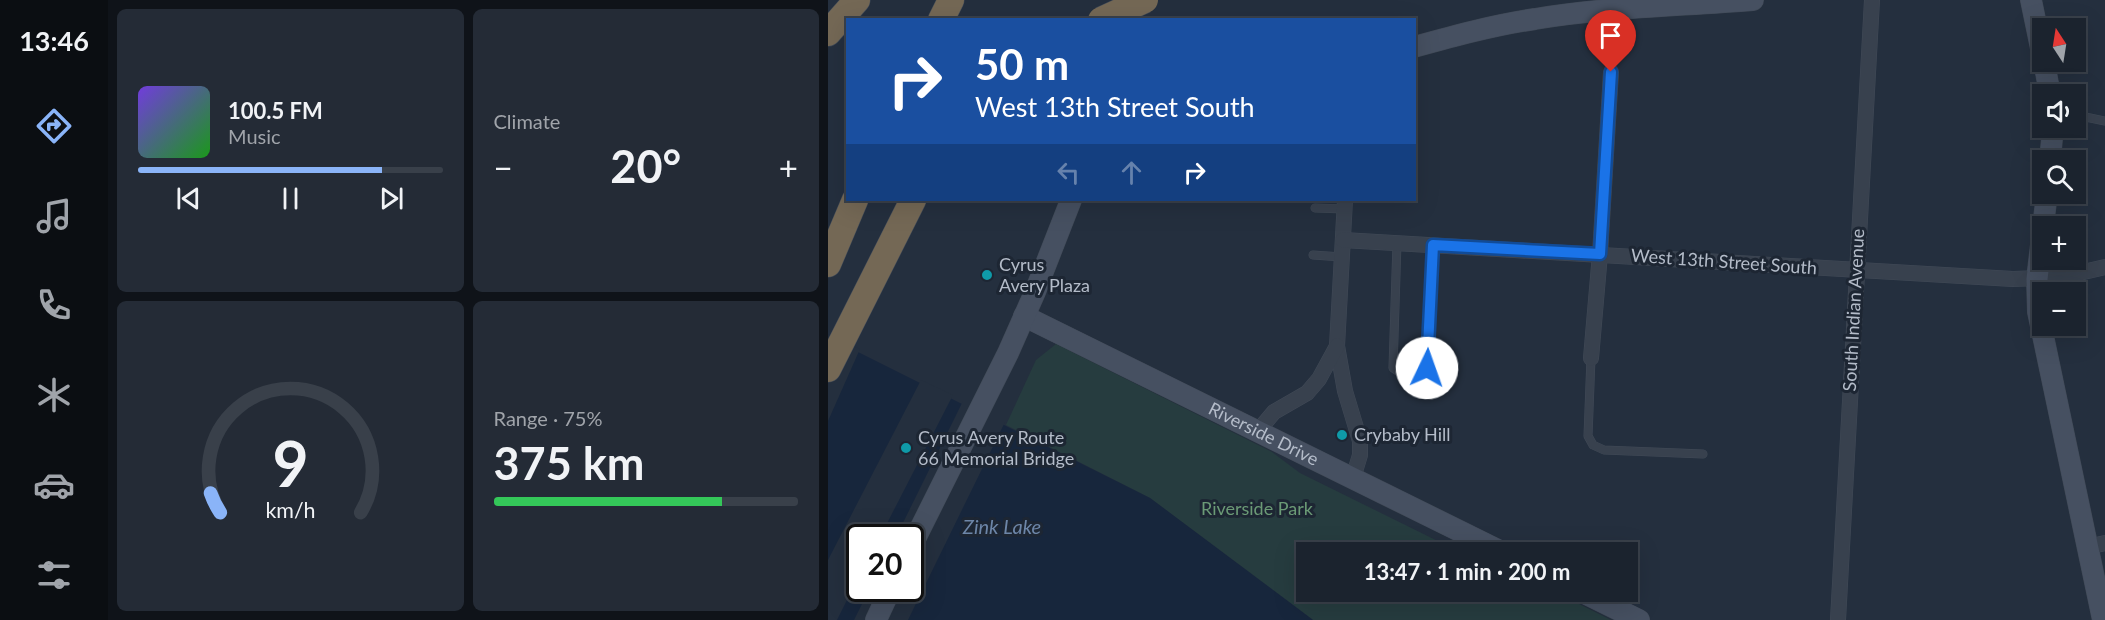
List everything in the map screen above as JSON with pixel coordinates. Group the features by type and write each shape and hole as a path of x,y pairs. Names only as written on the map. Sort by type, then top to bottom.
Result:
{"highway":[{"path":"832,29 857,0"},
{"path":"932,18 940,0"},
{"path":"942,18 951,0"},
{"path":"1105,18 1145,0"},
{"path":"828,264 855,201"},
{"path":"828,369 908,210"}],"street":[{"path":"1139,18 1145,0"},
{"path":"1416,46 1535,18 1753,0"},
{"name":"South Indian Avenue","path":"1838,620 1872,0"},
{"path":"2031,0 2035,18"},
{"path":"1591,358 1611,72"},
{"path":"922,524 1008,353 1071,201"},
{"path":"1345,204 1337,346 1345,391 1360,441 1360,455 1353,478"},
{"name":"West 13th Street South","path":"1343,240 2037,279 2061,277 2105,267"},
{"path":"2038,270 2038,312 2096,545 2103,620"},
{"name":"Riverside Drive","path":"1024,316 1482,542"},
{"path":"1258,431 1274,412 1307,393 1319,379 1337,346"},
{"path":"876,620 884,602"},
{"path":"1602,602 1639,620"}],"lane":[{"path":"2086,118 2105,121"},
{"path":"1315,208 1345,204"},
{"path":"1397,243 1393,369 1408,378 1427,368 1433,245"},
{"path":"1313,255 1342,257"},
{"path":"1591,358 1588,436 1593,445 1604,450 1703,454"}],"green space":[{"name":"Riverside Park","path":"1056,344 1272,452 1300,473 1440,542 1296,542 1296,602 1575,602 1611,620 1313,620 1150,498 1006,425 1036,360"}],"water":[{"name":"Zink Lake","path":"828,337 1150,498 1313,620 828,620"}],"pier":[{"path":"828,334 860,349 828,421"},
{"name":"Cyrus Avery Route 66 Memorial Bridge","path":"921,380 953,395 887,524 847,524"},
{"path":"963,401 1005,422 924,587 924,524 902,524"},
{"name":"Cyrus Avery Route 66 Memorial Bridge","path":"846,525 846,602 837,620 828,620 828,560"},
{"path":"863,602 917,602 908,620 854,620"}],"place":[{"name":"Cyrus Avery Plaza","path":"987,275"},
{"name":"Crybaby Hill","path":"1342,435"},
{"name":"Cyrus Avery Route 66 Memorial Bridge","path":"906,448"}],"route":[{"path":"1427,368 1433,245 1600,254 1611,72"}]}
